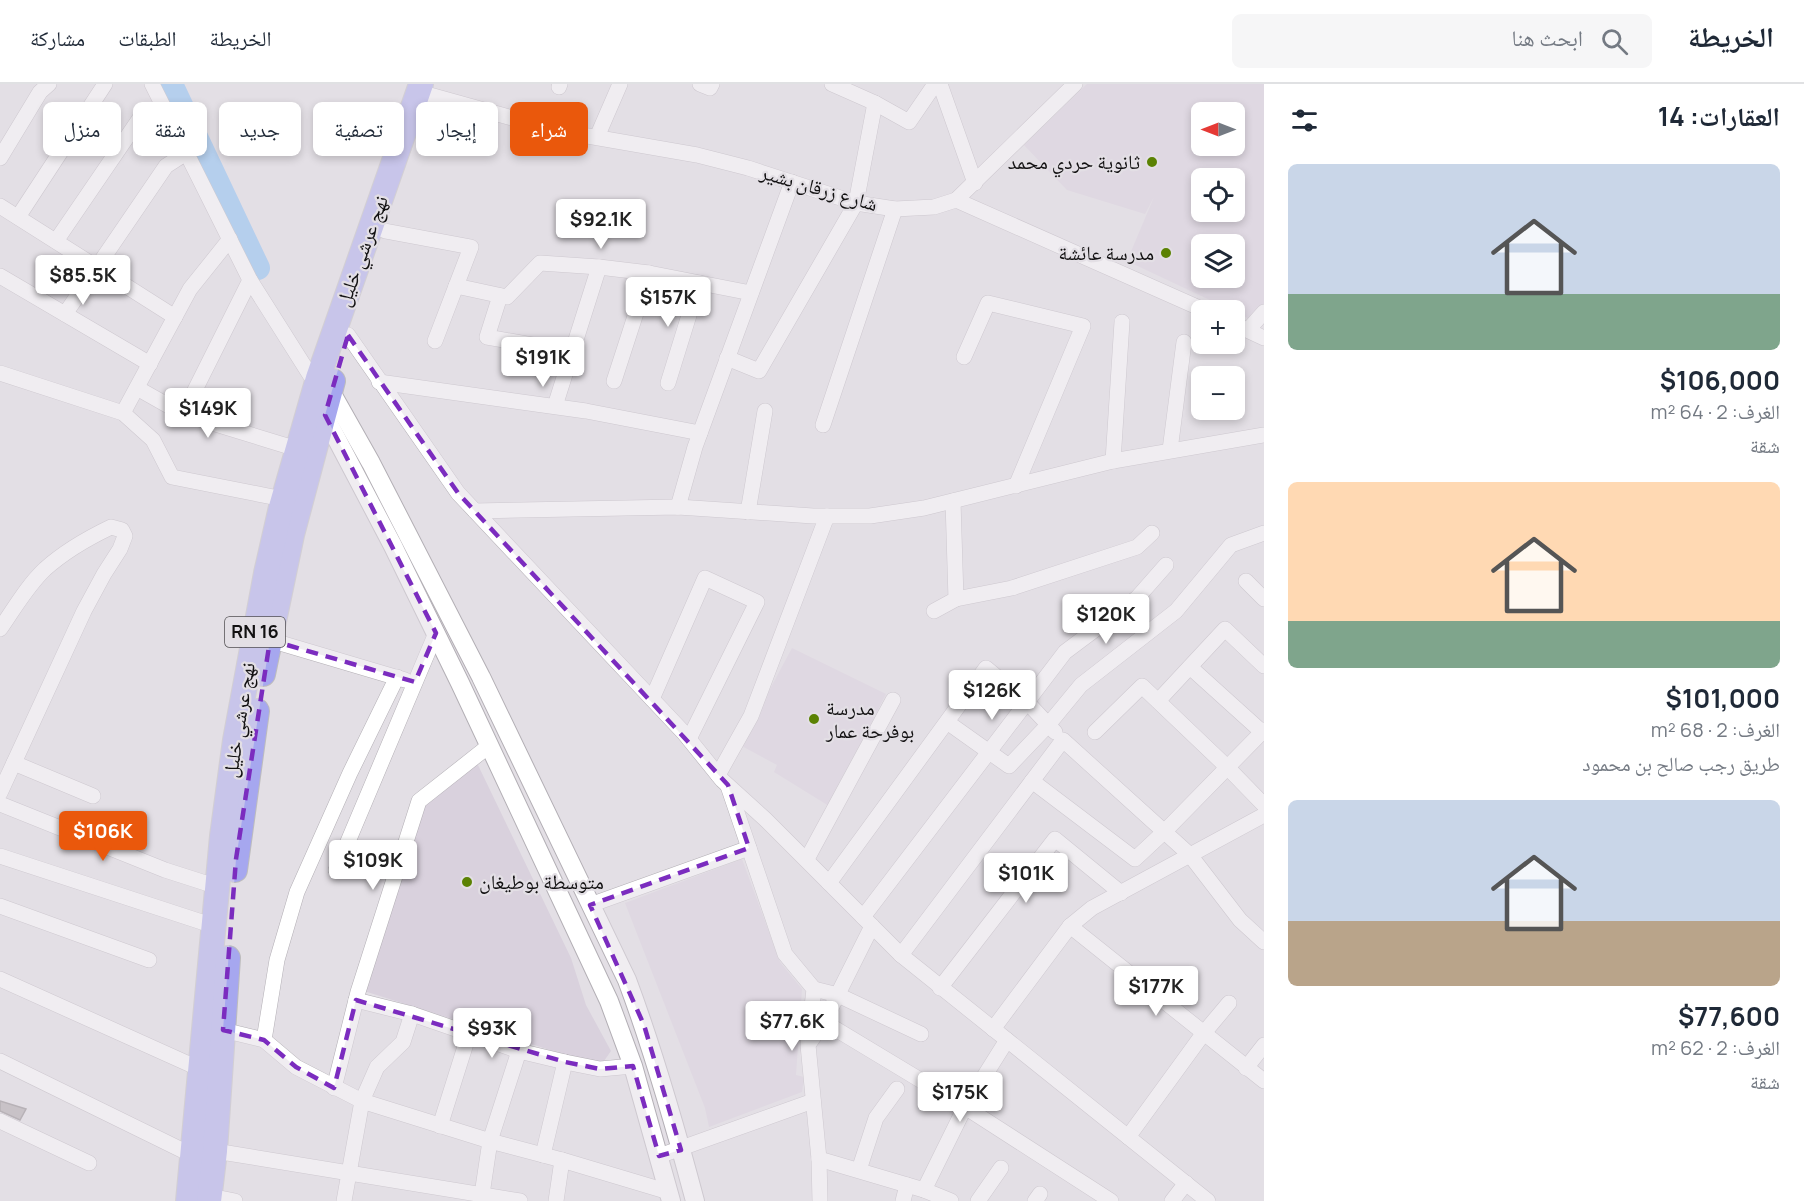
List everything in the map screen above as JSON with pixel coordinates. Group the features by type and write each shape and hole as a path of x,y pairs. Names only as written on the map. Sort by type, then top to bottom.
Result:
{"highway":[{"name":"نهج عرشي خليل","path":"203,1200 215,1151 236,859 252,737 292,535 325,415 318,383 348,335 385,231 428,89"},
{"name":"نهج عرشي خليل","path":"203,1200 192,1155 222,836 235,740 253,640 283,500 297,448 318,383 428,89"}],"street":[{"path":"0,158 40,92 49,84"},
{"path":"18,217 105,84"},
{"path":"152,84 160,102"},
{"path":"597,137 620,84"},
{"path":"700,84 710,88 712,84"},
{"path":"832,84 909,122 938,84"},
{"path":"938,84 975,183"},
{"path":"1075,84 957,200 1191,304"},
{"name":"شارع زرقان بشير","path":"428,89 559,131 697,155 748,168 856,203 895,209 934,207 957,200"},
{"path":"727,358 759,371 856,203 874,103"},
{"path":"56,242 133,128"},
{"path":"65,314 166,166 181,156"},
{"path":"188,156 250,280 371,463 481,677 627,980 644,1025 695,1201"},
{"path":"678,507 700,433 792,182"},
{"path":"0,206 175,317"},
{"path":"823,425 895,209"},
{"path":"385,231 471,247 435,341"},
{"path":"123,413 190,289 230,239"},
{"path":"456,286 507,297 540,263 649,273 751,292"},
{"path":"555,406 599,267"},
{"path":"614,381 649,273"},
{"path":"0,276 150,364"},
{"path":"183,414 250,280"},
{"path":"669,383 699,283"},
{"path":"500,296 486,337 572,352"},
{"path":"964,357 988,303 1083,326 1016,486"},
{"path":"1245,324 1264,312"},
{"path":"1113,461 1122,322"},
{"path":"1245,329 1264,338"},
{"path":"348,335 458,493 689,739 723,780 807,859 901,956 1208,1201"},
{"path":"1170,450 1184,342"},
{"path":"0,373 123,413 153,440 172,477 283,500"},
{"path":"379,382 555,406 700,433"},
{"path":"137,388 183,414 297,448"},
{"path":"748,512 765,411"},
{"path":"325,415 436,633 594,969 622,1033 670,1196"},
{"path":"475,511 678,507 827,516 870,516 924,508 1113,461 1264,435"},
{"path":"953,501 957,599"},
{"path":"827,516 751,716 723,780 785,954 814,989 838,995 921,1034"},
{"path":"0,628 44,569 73,548 111,527 122,530 124,536 120,549 93,594 0,793"},
{"path":"934,611 957,599 1012,588 1137,547 1152,533"},
{"path":"947,722 1009,766 1048,725 1082,684 1176,611 1231,545 1264,533"},
{"path":"808,1045 824,1022 838,995 868,922 989,751 1065,652 1137,598 1166,565"},
{"path":"652,699 705,578 757,602 689,739"},
{"path":"1246,581 1264,599"},
{"path":"1158,701 1225,629 1264,666"},
{"path":"336,870 436,633"},
{"path":"270,640 415,682"},
{"path":"1032,781 1135,859 1263,731 1190,667"},
{"path":"829,883 986,669 1027,702 1063,740 1190,855 1240,920 1264,942"},
{"path":"264,1040 278,960 297,892 350,772 397,677"},
{"path":"1095,732 1142,686 1264,805"},
{"path":"807,859 893,700"},
{"path":"901,956 1063,740"},
{"path":"334,1088 356,1000 418,801 489,745"},
{"path":"14,763 93,796"},
{"path":"0,804 165,870 218,887"},
{"path":"993,1029 1070,926 1092,908 1264,815"},
{"path":"940,988 1055,839 1121,893"},
{"path":"590,905 749,848"},
{"path":"0,856 214,926"},
{"path":"0,906 149,960"},
{"path":"1070,926 1264,1081"},
{"path":"0,979 200,1069"},
{"path":"814,989 808,1045 819,1159 820,1201"},
{"path":"356,1000 412,1014 519,1051 565,1062 600,1069 633,1066"},
{"path":"1128,1137 1229,1002"},
{"path":"344,1201 362,1101 377,1067 403,1042 412,1014"},
{"path":"824,1022 965,1107 1111,1201"},
{"path":"223,1030 264,1040 296,1067 362,1101 490,1141 562,1160 670,1196"},
{"path":"440,1126 469,1034"},
{"path":"924,1190 965,1107 1007,1040"},
{"path":"1246,1068 1264,1045"},
{"path":"481,1198 490,1141 519,1051"},
{"path":"0,1061 192,1155"},
{"path":"543,1155 565,1062"},
{"path":"859,1170 876,1118 897,1089"},
{"path":"659,1156 813,1101"},
{"path":"0,1121 89,1163"},
{"path":"215,1151 481,1198 520,1201"},
{"path":"819,1159 924,1190 951,1201"},
{"path":"556,1201 562,1160"},
{"path":"978,1201 1001,1168"},
{"path":"1172,1201 1186,1183"},
{"path":"903,1201 907,1185"},
{"path":"203,1200 235,1201"}],"highlighted area":[{"path":"348,335 458,493 728,785 749,848 590,905 644,1025 681,1150 659,1156 633,1066 600,1069 565,1062 356,1000 334,1088 296,1067 264,1040 223,1030 236,859 270,640 415,682 436,633 325,415"}],"shaded area":[{"name":"ثانوية حردي محمد","path":"1087,84 1264,84 1264,305 1249,319 1245,317 1245,300 1210,300 1127,261 1154,197 1145,214 1067,190 1024,145"},
{"name":"مدرسة بوفرحة عمار","path":"792,648 886,694 829,806 774,772 777,765 740,745"},
{"name":"متوسطة بوطيغان","path":"477,763 571,958 586,1005 611,1051 604,1061 594,1064 364,991 425,805"},
{"path":"742,859 780,962 802,989 796,1075 804,1077 802,1092 709,1127 705,1108 625,903"}],"building":[{"path":"0,1101 26,1109 20,1120 0,1111"}],"waterway":[{"path":"171,84 258,268"}],"place":[{"name":"ثانوية حردي محمد","path":"1152,162"},
{"name":"مدرسة عائشة","path":"1166,253"},
{"name":"مدرسة بوفرحة عمار","path":"814,719"},
{"name":"متوسطة بوطيغان","path":"467,882"}]}
